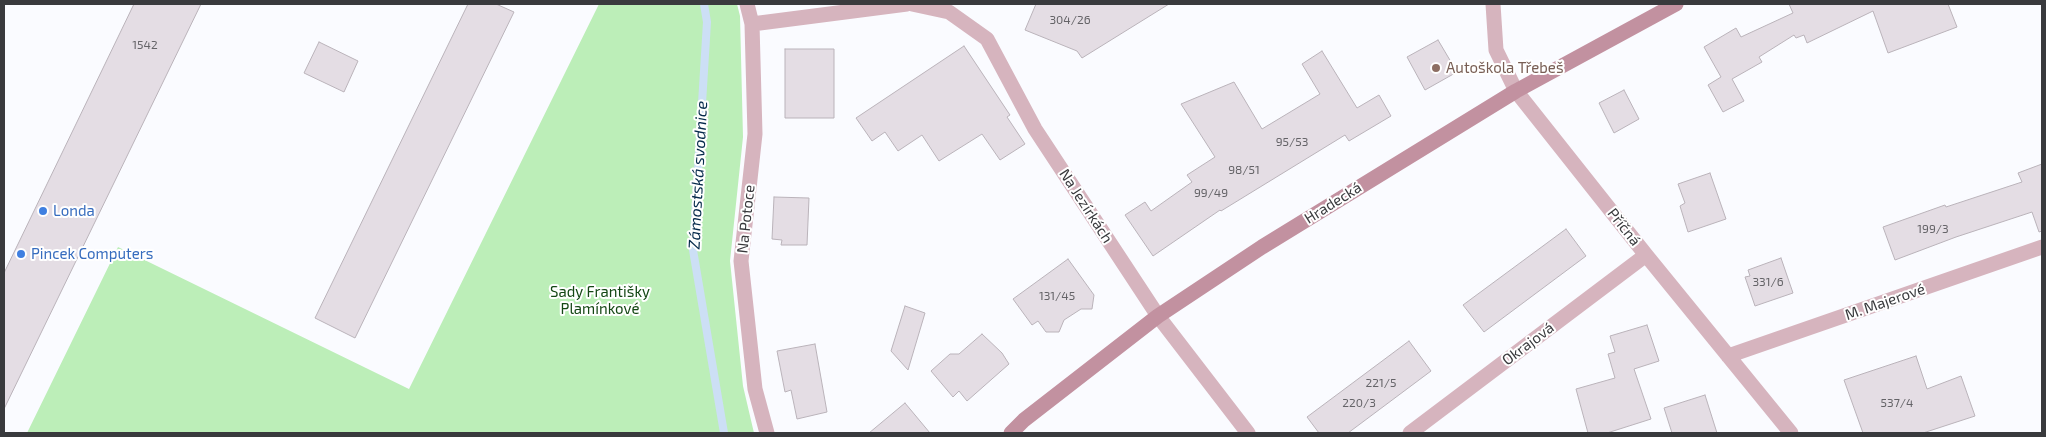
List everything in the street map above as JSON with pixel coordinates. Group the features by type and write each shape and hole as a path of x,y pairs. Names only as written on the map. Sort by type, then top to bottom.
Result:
{"street":[{"name":"Na Potoce","path":"748,4 752,24 755,134 741,261 755,389 767,433"},
{"path":"752,24 907,4"},
{"name":"Na Jezírkách","path":"912,4 949,12 987,39 1035,129 1158,316 1248,433"},
{"name":"Příčná","path":"1493,4 1496,50 1516,91 1646,255 1792,433"},
{"name":"Hradecká","path":"1011,433 1024,420 1158,316 1262,247 1516,91 1676,4"},
{"name":"M. Majerové","path":"1728,356 2042,247"},
{"name":"Okrajová","path":"1410,433 1646,255"}],"green space":[{"name":"Sady Františky Plamínkové","path":"599,4 737,4 740,16 743,137 730,261 743,386 754,433 27,433 118,247 409,389"}],"building":[{"path":"134,4 201,4 4,409 4,273"},
{"path":"468,4 496,4 514,12 355,338 315,318"},
{"path":"1036,4 1169,4 1082,58 1077,51 1025,30"},
{"path":"1789,4 1948,4 1957,27 1888,53 1873,11 1807,43 1804,35 1796,38 1794,35 1759,57 1762,62 1732,79 1744,101 1723,112 1708,85 1721,77 1704,47 1736,28 1741,37 1793,13"},
{"path":"1438,40 1457,72 1425,90 1407,57"},
{"path":"319,42 358,61 344,92 304,73"},
{"path":"964,46 1010,115 1007,117 1025,144 1000,160 982,134 939,161 922,135 898,151 885,132 872,141 856,118"},
{"path":"785,49 834,49 834,118 785,118"},
{"path":"1322,51 1357,108 1379,95 1391,116 1349,141 1345,135 1220,210 1153,256 1125,215 1145,202 1151,211 1192,182 1187,175 1215,157 1181,104 1234,82 1262,129 1320,94 1302,64"},
{"path":"1624,90 1639,119 1614,133 1599,103"},
{"path":"2042,164 2042,231 2039,232 2032,212 1956,237 1895,260 1883,227 1945,205 1946,207 2022,182 2018,173"},
{"path":"1710,173 1726,219 1688,232 1680,206 1685,203 1678,184"},
{"path":"774,197 809,198 807,245 781,245 782,240 772,239"},
{"path":"1566,229 1586,256 1484,332 1463,305"},
{"path":"1781,258 1793,293 1755,306 1745,277 1750,276 1748,270"},
{"path":"1068,259 1094,295 1092,309 1081,309 1064,320 1059,332 1046,332 1038,321 1032,325 1013,299"},
{"path":"905,306 925,313 908,370 891,351"},
{"path":"1647,325 1659,361 1634,369 1651,419 1607,433 1588,433 1576,389 1615,378 1608,354 1615,352 1610,336"},
{"path":"982,334 1002,353 1009,364 967,401 959,391 953,397 931,371 950,354 959,354"},
{"path":"1409,341 1431,371 1348,433 1319,433 1307,417"},
{"path":"815,344 827,412 797,419 791,390 785,392 777,351"},
{"path":"1916,356 1927,389 1961,376 1975,416 1923,433 1863,433 1844,380"},
{"path":"1705,395 1717,433 1672,433 1664,408"},
{"path":"905,403 930,433 869,433"}],"waterway":[{"name":"Zámostská svodnice","path":"704,4 707,22 693,250 724,433"}],"place":[{"name":"Autoškola Třebeš","path":"1436,68"},
{"name":"Londa","path":"43,211"},
{"name":"Pincek Computers","path":"21,254"}]}
